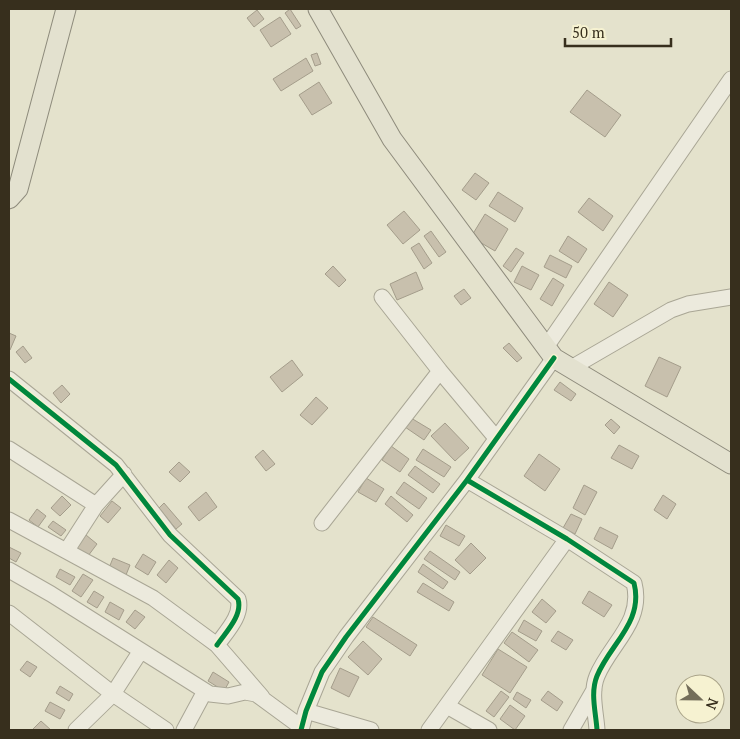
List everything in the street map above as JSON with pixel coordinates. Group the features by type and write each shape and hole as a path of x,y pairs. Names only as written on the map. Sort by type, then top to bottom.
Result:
{"main road":[{"path":"9,199 18,189 66,9"},
{"path":"318,9 392,139 550,352 571,368 731,464"}],"street":[{"path":"9,520 153,598 217,645 262,697 301,729 306,711 322,672 346,636 467,480 496,438 550,352 731,79"},
{"path":"382,297 496,438"},
{"path":"571,368 671,310 688,304 731,297"},
{"path":"322,523 440,371"},
{"path":"9,379 101,450 124,474 170,535 238,599 240,609 237,616 217,645"},
{"path":"9,449 96,505"},
{"path":"67,550 96,505 124,474"},
{"path":"467,480 567,538 634,583 637,594 631,622 596,677 594,690 597,730"},
{"path":"429,730 567,538"},
{"path":"9,570 51,594 140,652 210,694 228,696 245,692 262,697"},
{"path":"9,613 113,694 166,730"},
{"path":"84,728 113,694 140,652"},
{"path":"571,730 594,690"},
{"path":"184,730 205,691"},
{"path":"447,706 489,730"},
{"path":"306,711 370,730"}],"building":[{"path":"290,9 301,26 296,29 285,13"},
{"path":"257,10 264,19 254,27 247,18"},
{"path":"280,17 291,34 271,47 260,30"},
{"path":"317,53 321,64 315,66 311,55"},
{"path":"306,58 313,71 281,91 273,79"},
{"path":"319,82 332,103 312,115 299,95"},
{"path":"587,90 621,115 605,137 570,112"},
{"path":"475,173 489,183 476,200 462,190"},
{"path":"498,192 523,208 515,222 489,206"},
{"path":"589,198 613,216 603,231 578,212"},
{"path":"404,211 420,230 403,244 387,225"},
{"path":"485,214 508,229 495,251 471,237"},
{"path":"431,231 446,252 439,257 424,236"},
{"path":"568,236 587,249 578,263 559,251"},
{"path":"419,243 432,263 424,269 411,248"},
{"path":"516,248 524,253 511,272 503,266"},
{"path":"550,255 572,266 566,278 544,267"},
{"path":"333,266 346,280 339,287 325,274"},
{"path":"522,266 539,275 531,290 514,282"},
{"path":"416,272 423,289 397,300 390,284"},
{"path":"553,278 564,285 552,306 540,299"},
{"path":"609,282 628,295 613,317 594,304"},
{"path":"464,289 471,298 461,305 454,296"},
{"path":"9,333 16,336 10,350 9,349"},
{"path":"509,343 522,358 517,362 503,348"},
{"path":"23,346 32,358 25,363 16,352"},
{"path":"659,357 681,367 667,397 645,386"},
{"path":"292,360 303,375 282,392 270,377"},
{"path":"560,382 576,394 571,401 554,390"},
{"path":"62,385 70,394 61,403 53,393"},
{"path":"316,397 328,408 312,425 300,415"},
{"path":"411,418 431,430 424,440 405,427"},
{"path":"611,419 620,427 614,434 605,425"},
{"path":"445,423 469,448 455,461 431,436"},
{"path":"619,445 639,456 632,469 611,458"},
{"path":"391,446 409,459 400,472 382,460"},
{"path":"423,449 451,467 444,477 416,460"},
{"path":"263,450 275,464 266,471 255,457"},
{"path":"539,454 560,469 545,491 524,476"},
{"path":"179,462 190,472 180,482 169,472"},
{"path":"415,466 440,484 433,493 408,475"},
{"path":"366,478 384,489 376,502 358,492"},
{"path":"404,482 427,498 419,509 396,493"},
{"path":"584,485 597,492 585,515 573,508"},
{"path":"206,492 217,507 199,521 188,507"},
{"path":"663,495 676,504 667,519 654,510"},
{"path":"62,496 71,505 60,516 51,508"},
{"path":"391,496 413,515 407,522 385,504"},
{"path":"112,501 121,508 108,523 100,516"},
{"path":"164,503 182,524 176,529 159,508"},
{"path":"37,509 46,516 38,527 29,520"},
{"path":"571,514 582,519 575,534 563,528"},
{"path":"53,521 66,530 61,536 48,527"},
{"path":"446,525 465,536 459,546 440,536"},
{"path":"600,527 618,536 612,549 594,539"},
{"path":"86,535 97,544 88,556 76,547"},
{"path":"471,543 486,558 470,574 455,560"},
{"path":"9,547 21,553 16,562 9,558"},
{"path":"430,551 460,572 455,580 424,559"},
{"path":"143,554 156,562 148,575 135,567"},
{"path":"113,558 130,565 126,575 109,568"},
{"path":"169,560 178,568 166,583 157,575"},
{"path":"423,564 448,582 443,589 418,572"},
{"path":"60,569 75,577 70,585 56,577"},
{"path":"83,574 93,580 81,597 72,591"},
{"path":"423,583 454,602 449,611 417,592"},
{"path":"94,591 104,597 97,608 87,602"},
{"path":"589,591 612,605 604,617 582,603"},
{"path":"542,599 556,611 546,623 532,612"},
{"path":"110,602 124,610 119,620 105,612"},
{"path":"135,610 145,617 135,629 126,622"},
{"path":"373,617 417,645 410,656 366,627"},
{"path":"524,620 542,631 536,641 518,631"},
{"path":"558,631 573,640 566,650 551,641"},
{"path":"512,632 538,650 529,662 504,643"},
{"path":"363,641 382,659 368,675 348,657"},
{"path":"498,649 527,667 510,693 482,675"},
{"path":"27,661 37,667 30,677 20,670"},
{"path":"340,668 359,677 349,697 331,688"},
{"path":"213,672 229,682 224,691 208,681"},
{"path":"60,686 73,694 69,701 56,693"},
{"path":"501,691 509,697 494,717 486,711"},
{"path":"548,691 563,702 557,711 541,700"},
{"path":"517,692 531,700 526,708 513,699"},
{"path":"50,702 65,710 60,719 45,711"},
{"path":"510,705 525,716 515,730 500,719"},
{"path":"41,721 51,730 32,730"}],"cycle path":[{"path":"301,730 306,711 322,672 346,637 467,480 554,358"},
{"path":"9,379 116,465 170,535 238,599 239,605 236,617 217,645"},
{"path":"467,480 567,539 634,583 636,597 630,621 603,664 595,683 594,696 597,730"}]}
